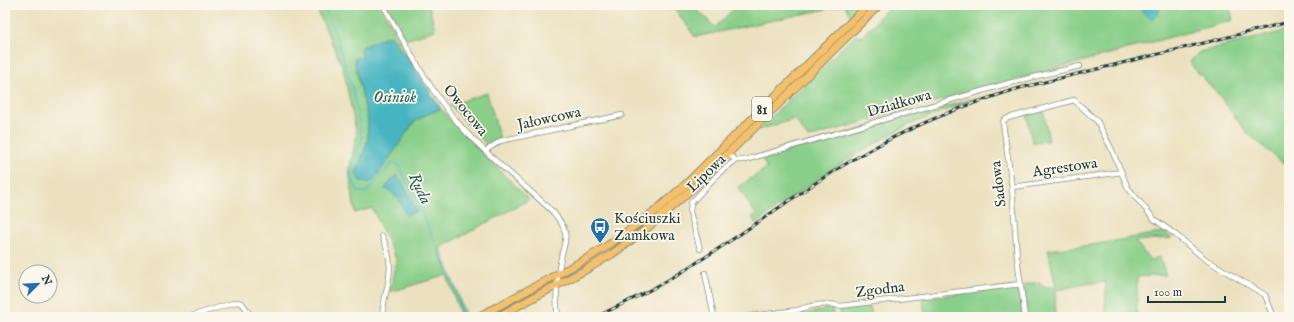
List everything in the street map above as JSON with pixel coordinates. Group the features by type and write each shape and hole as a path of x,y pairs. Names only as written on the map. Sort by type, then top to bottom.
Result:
{"main road":[{"name":"81","path":"478,317 559,274 607,246 661,206 868,5"},
{"name":"81","path":"497,317 557,286 612,254 646,229 693,188 879,5"}],"street":[{"name":"Owocowa","path":"383,5 413,57 447,110 484,151 553,212 562,223 566,234 557,286 558,317"},
{"name":"Działkowa","path":"736,160 756,158 1003,84 1080,66"},
{"name":"Sadowa","path":"1024,317 1017,257 1012,187 1002,124 1004,120 1074,100 1097,121 1122,172"},
{"name":"Jałowcowa","path":"484,151 500,141 622,115"},
{"path":"727,154 736,160"},
{"name":"Lipowa","path":"700,249 690,212 691,203 719,173 736,160"},
{"path":"1122,172 1128,188 1154,219 1205,259 1265,295 1274,317"},
{"name":"Agrestowa","path":"1012,187 1122,172"},
{"path":"382,236 388,251 391,274 384,300 382,317"},
{"path":"705,273 714,317"},
{"name":"Zgodna","path":"743,317 798,310 806,306 834,304 840,306 1021,284"},
{"path":"188,317 236,302 242,303 252,317"}],"green space":[{"path":"315,5 380,5 413,65 392,37 385,37 360,48 363,57 354,59 368,120 368,140 356,174 372,181 414,122 427,114 441,109 529,200 440,248 466,317 461,317 447,275 390,292 396,259 372,208 355,213 349,170 357,135 343,68"},
{"path":"387,5 431,5 429,6 435,30 406,40"},
{"path":"672,5 692,5 715,27 738,5 845,5 695,37"},
{"path":"845,5 860,5 850,16"},
{"path":"908,5 1229,5 1233,20 808,138 795,119 758,130 855,35 862,36 888,8"},
{"path":"1289,30 1289,168 1246,132 1219,95 1189,63 1199,52"},
{"path":"487,93 500,139 487,145 450,105"},
{"path":"977,98 911,124 855,155 788,200 756,224 752,217 756,214 738,187 767,168 762,159 874,125"},
{"path":"1043,109 1049,141 1032,142 1027,114"},
{"path":"1164,232 1172,238 1135,241 1150,260 1160,257 1166,275 1137,277 1137,317 1105,317 1106,282 1092,283 1056,290 1055,317 1027,317 1024,285 1039,282 1043,287 1056,287 1048,250 1092,245"},
{"path":"1012,287 1018,292 1022,317 925,317 923,298"},
{"path":"870,306 872,317 841,317 840,309"},
{"path":"832,307 833,317 770,317 815,312"}],"water":[{"path":"1139,5 1158,5 1160,10 1157,15 1150,19 1138,7"},
{"name":"Osiniok","path":"385,37 392,37 413,65 441,109 427,114 414,122 384,166 372,181 368,183 360,181 356,174 368,140 368,120 354,59 363,57 360,48"},
{"path":"396,175 402,182 417,211 406,215 399,200 388,189 386,190 385,188"}],"waterway":[{"name":"Ruda","path":"325,5 324,7 339,44 353,91 362,138 351,173 358,192 367,192 394,162 399,165 457,291 461,317"}],"railway":[{"path":"595,317 684,271 831,173 877,146 929,121 965,106 1020,88 1289,22"}],"place":[{"name":"Kościuszki Zamkowa","path":"600,244"}]}
